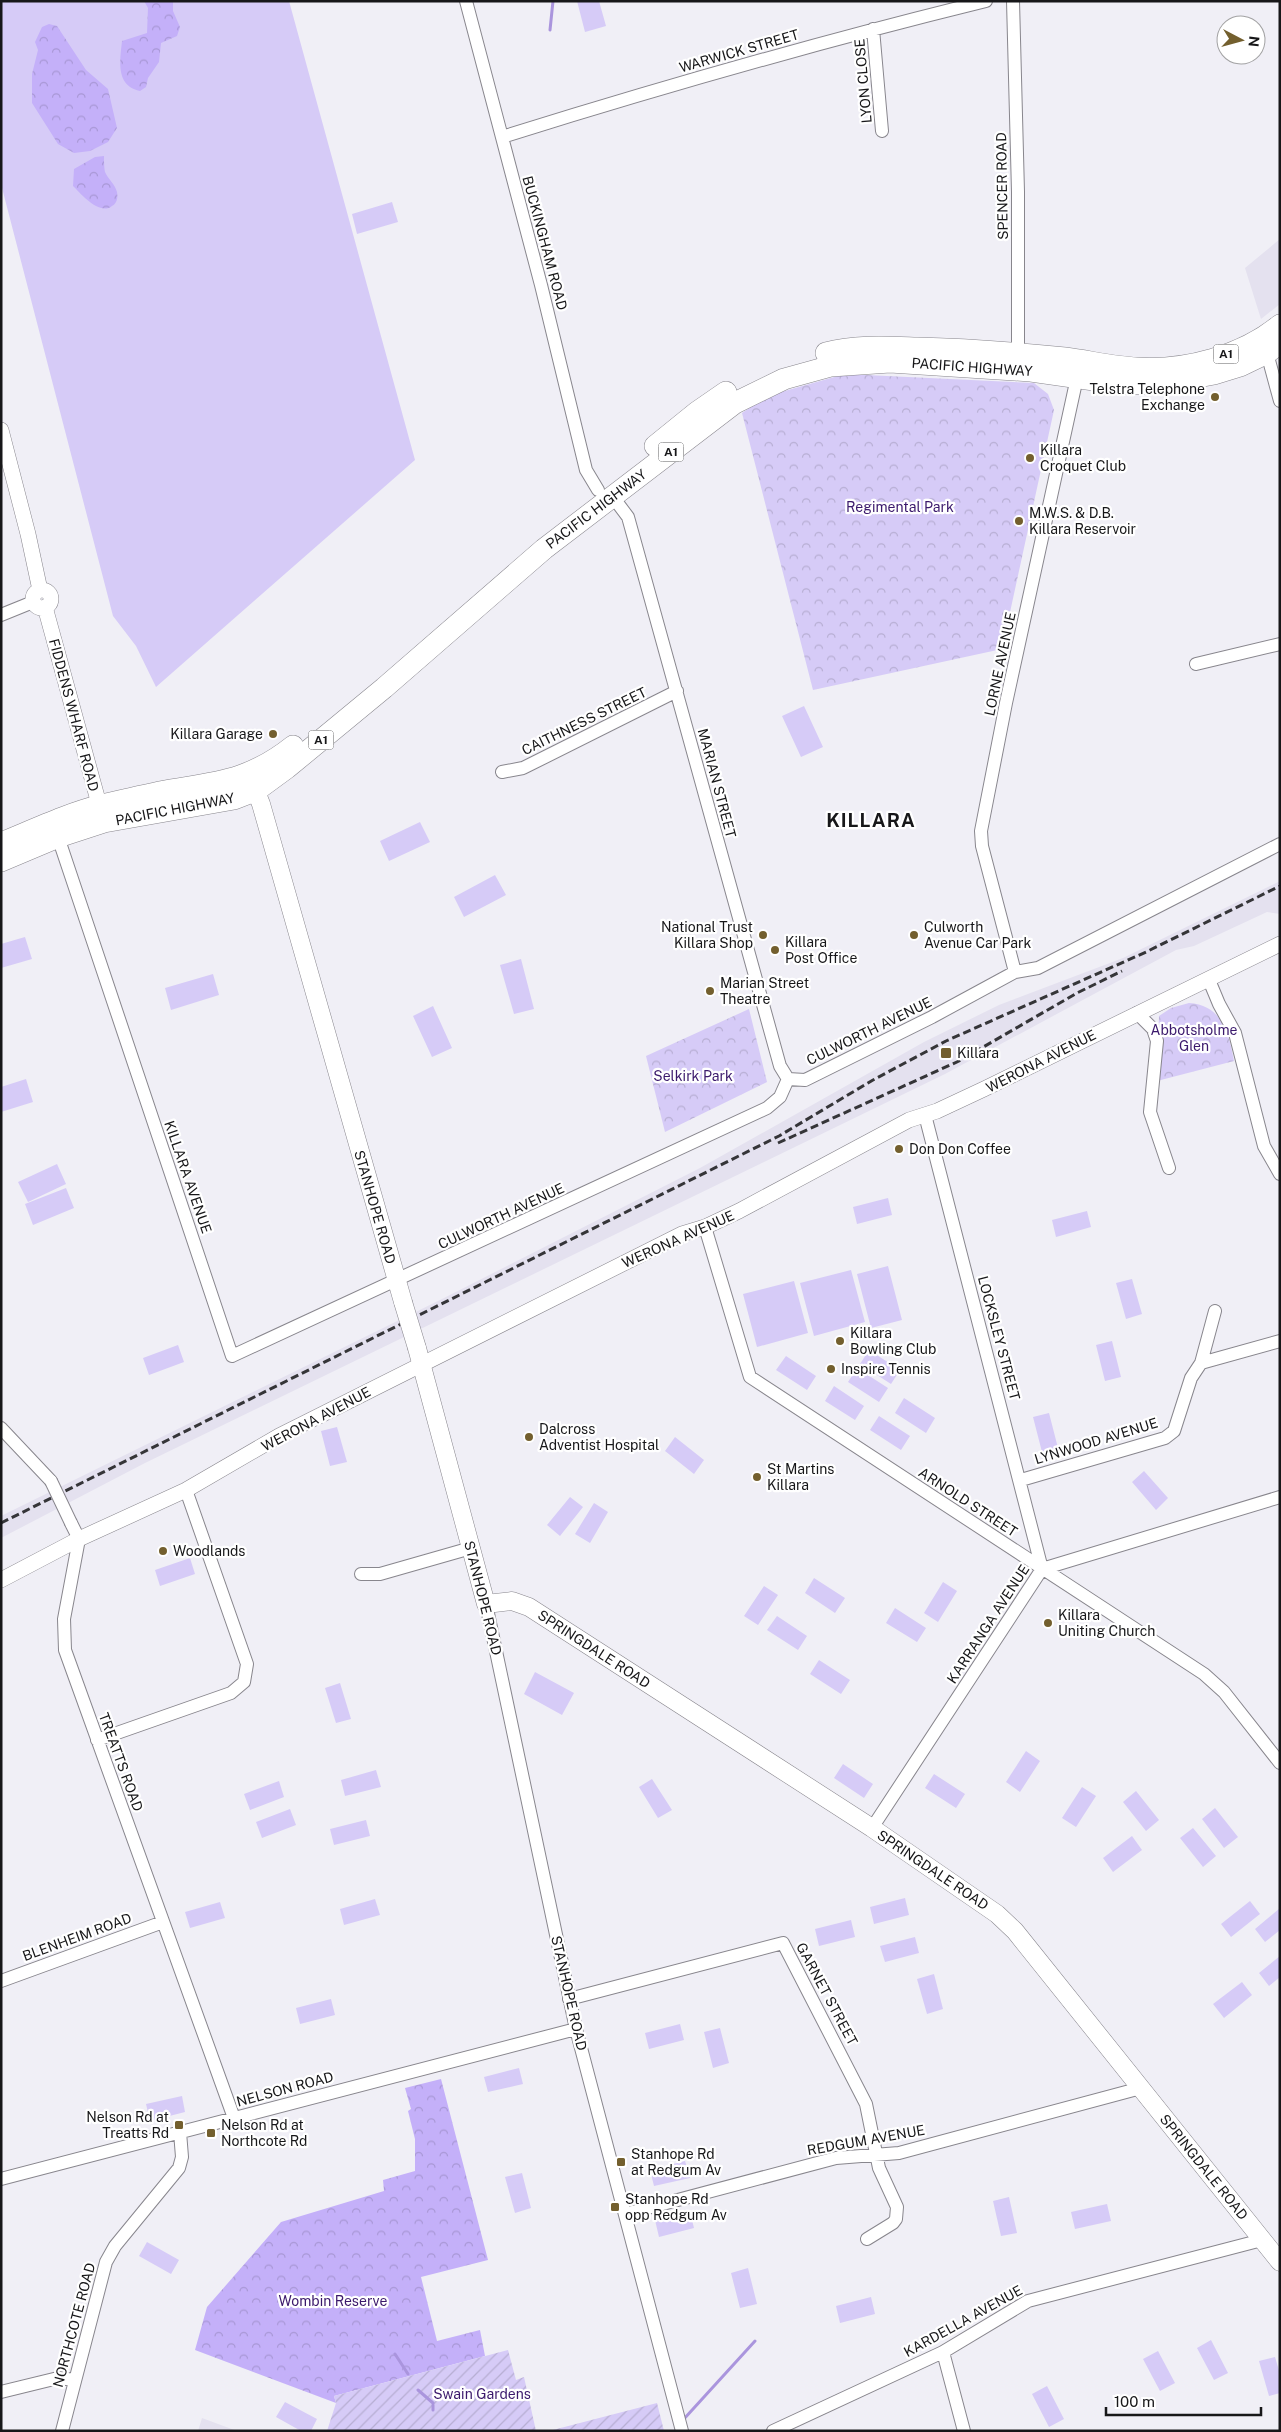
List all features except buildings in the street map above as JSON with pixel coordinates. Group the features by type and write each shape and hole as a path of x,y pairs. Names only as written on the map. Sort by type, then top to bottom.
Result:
{"highway":[{"name":"PACIFIC HIGHWAY","path":"1,842 101,814 234,799 253,782 282,772 384,688 606,493 735,403 767,386 802,373 831,366 861,362 1018,362 1078,369 1139,368 1190,363 1236,351 1258,340 1280,325"},
{"name":"PACIFIC HIGHWAY","path":"1078,369 1122,384 1166,383 1214,374 1240,366 1273,348"},
{"name":"PACIFIC HIGHWAY","path":"1,861 58,837 101,814"}],"main road":[{"name":"STANHOPE ROAD","path":"253,782 419,1357 486,1604"},
{"name":"SPRINGDALE ROAD","path":"486,1604 512,1601 529,1607 872,1828 980,1900 1015,1930 1280,2262"}],"street":[{"name":"BUCKINGHAM ROAD","path":"466,1 541,285 586,470 606,493"},
{"name":"WARWICK STREET","path":"502,137 650,91 873,29 986,1"},
{"name":"SPENCER ROAD","path":"1013,1 1018,192 1018,362"},
{"name":"LYON CLOSE","path":"873,29 882,131"},
{"path":"1273,348 1280,401"},
{"name":"LORNE AVENUE","path":"1015,972 982,846 980,831 1078,369"},
{"name":"FIDDENS WHARF ROAD","path":"1,430 28,534 40,600 101,814"},
{"name":"MARIAN STREET","path":"606,493 628,517 780,1066 788,1079"},
{"path":"1,615 40,600"},
{"path":"1196,664 1280,644"},
{"name":"CAITHNESS STREET","path":"502,772 522,768 677,692"},
{"name":"KILLARA AVENUE","path":"58,837 232,1356 396,1281"},
{"name":"CULWORTH AVENUE","path":"396,1281 767,1108 780,1096 788,1079 804,1080 940,1013 1015,972 1038,968 1280,844"},
{"name":"WERONA AVENUE","path":"1,1580 79,1539 186,1490 419,1357 682,1234 740,1211 909,1120 984,1090 1280,944"},
{"path":"1209,980 1219,1004 1235,1033 1264,1146 1280,1174"},
{"path":"1137,1013 1153,1029 1157,1041 1150,1112 1169,1168"},
{"name":"LOCKSLEY STREET","path":"925,1115 1021,1480 1042,1569"},
{"name":"ARNOLD STREET","path":"705,1226 750,1377 1204,1674 1224,1692 1280,1762"},
{"name":"LYNWOOD AVENUE","path":"1021,1480 1164,1438 1174,1431 1191,1378 1202,1363 1215,1311"},
{"path":"1202,1363 1280,1341"},
{"path":"1,1428 52,1481 79,1539"},
{"path":"97,1740 231,1693 244,1682 247,1664 186,1490"},
{"name":"KARRANGA AVENUE","path":"872,1828 1042,1569 1280,1497"},
{"name":"TREATTS ROAD","path":"79,1539 64,1619 65,1650 234,2118"},
{"path":"361,1574 380,1574 471,1548"},
{"name":"STANHOPE ROAD","path":"486,1604 576,2029 682,2431"},
{"name":"BLENHEIM ROAD","path":"1,1981 163,1922"},
{"name":"GARNET STREET","path":"570,1999 783,1943 866,2104 877,2154"},
{"name":"NELSON ROAD","path":"1,2179 576,2029"},
{"name":"REDGUM AVENUE","path":"625,2214 836,2158 899,2153 1141,2088"},
{"name":"NORTHCOTE ROAD","path":"62,2431 106,2262 115,2246 179,2168 182,2157 180,2132"},
{"path":"867,2239 893,2223 897,2213 894,2200 880,2168 877,2154"},
{"name":"KARDELLA AVENUE","path":"773,2431 943,2352 1028,2301 1262,2240"},
{"path":"943,2352 964,2431"},
{"path":"1,2392 58,2378 75,2380"}],"shaded area":[{"path":"1280,239 1280,304 1261,319 1245,268"},
{"path":"1280,881 1280,914 1267,912 1194,946 1176,950 945,1074 145,1463 1,1538 1,1516 442,1299 700,1168 924,1042 999,1005 1123,958"},
{"path":"202,2418 237,2431 198,2431"}],"green space":[{"path":"1,1 289,1 415,460 156,687 136,646 113,616 1,184"},
{"path":"144,1 173,1 173,11 180,27 177,36 161,43 159,62 148,78 146,87 140,91 126,84 121,71 120,56 122,41 147,33 148,8"},
{"path":"577,1 599,1 606,26 585,32"},
{"path":"49,24 57,26 86,70 108,89 117,128 108,142 90,151 74,153 58,144 32,103 32,74 38,50 35,42 42,27"},
{"path":"104,156 105,172 117,192 117,200 112,206 107,208 91,203 73,186 74,169 95,157"},
{"path":"392,202 398,222 357,234 352,214"},
{"name":"Regimental Park","path":"845,374 1034,383 1048,394 1054,410 1002,649 813,690 742,413 767,396"},
{"path":"804,706 823,747 801,757 782,716"},
{"path":"420,822 430,842 389,861 380,841"},
{"path":"495,875 506,895 464,917 454,897"},
{"path":"25,937 32,959 1,968 1,944"},
{"path":"521,959 534,1009 514,1014 500,965"},
{"path":"213,974 219,995 171,1010 165,988"},
{"name":"Abbotsholme Glen","path":"1189,1003 1209,1009 1222,1022 1230,1040 1234,1061 1157,1081 1159,1016 1171,1008"},
{"path":"433,1006 452,1048 432,1057 413,1016"},
{"name":"Selkirk Park","path":"749,1009 767,1082 665,1132 646,1056"},
{"path":"26,1079 33,1102 1,1112 1,1087"},
{"path":"57,1164 66,1184 28,1202 18,1182"},
{"path":"66,1188 74,1208 33,1225 25,1204"},
{"path":"888,1198 892,1215 857,1224 853,1207"},
{"path":"1087,1211 1091,1227 1056,1237 1052,1220"},
{"path":"888,1266 902,1320 871,1328 857,1274"},
{"path":"851,1270 865,1322 814,1336 800,1283"},
{"path":"1132,1279 1142,1314 1126,1319 1116,1283"},
{"path":"794,1281 808,1333 757,1347 743,1294"},
{"path":"1112,1341 1121,1377 1105,1381 1096,1345"},
{"path":"178,1345 184,1362 149,1375 143,1358"},
{"path":"869,1350 900,1370 891,1384 860,1364"},
{"path":"786,1356 816,1376 807,1390 776,1370"},
{"path":"857,1368 888,1388 879,1402 848,1382"},
{"path":"834,1386 864,1406 855,1420 825,1401"},
{"path":"904,1398 935,1418 926,1433 895,1413"},
{"path":"1049,1413 1058,1448 1042,1452 1033,1417"},
{"path":"879,1416 910,1436 901,1450 870,1430"},
{"path":"337,1427 347,1462 330,1466 321,1431"},
{"path":"675,1437 704,1460 694,1474 665,1451"},
{"path":"1144,1471 1168,1498 1156,1510 1132,1482"},
{"path":"570,1497 583,1507 560,1536 547,1525"},
{"path":"594,1503 608,1512 590,1543 575,1534"},
{"path":"190,1558 195,1574 160,1586 155,1570"},
{"path":"814,1578 845,1598 835,1613 805,1593"},
{"path":"943,1582 957,1591 938,1622 924,1613"},
{"path":"764,1586 778,1595 758,1625 744,1616"},
{"path":"895,1608 926,1628 917,1642 886,1623"},
{"path":"777,1616 807,1636 798,1650 767,1630"},
{"path":"819,1660 850,1680 841,1694 810,1674"},
{"path":"535,1672 574,1693 562,1715 524,1694"},
{"path":"340,1683 351,1719 336,1723 325,1688"},
{"path":"1026,1751 1040,1761 1020,1792 1006,1782"},
{"path":"843,1764 873,1784 864,1798 834,1778"},
{"path":"376,1770 381,1787 345,1796 341,1780"},
{"path":"934,1774 965,1794 956,1808 925,1788"},
{"path":"652,1779 672,1810 658,1818 639,1787"},
{"path":"279,1781 284,1797 250,1810 244,1794"},
{"path":"1082,1787 1096,1796 1076,1827 1062,1818"},
{"path":"1136,1791 1159,1820 1146,1831 1123,1802"},
{"path":"1215,1808 1238,1837 1224,1848 1202,1819"},
{"path":"290,1809 296,1825 262,1838 256,1822"},
{"path":"366,1820 370,1836 334,1845 330,1829"},
{"path":"1193,1828 1216,1856 1203,1867 1180,1838"},
{"path":"1132,1836 1142,1850 1113,1872 1103,1858"},
{"path":"905,1898 909,1915 874,1924 870,1907"},
{"path":"375,1899 380,1915 344,1925 340,1909"},
{"path":"1250,1901 1260,1914 1231,1937 1221,1924"},
{"path":"220,1902 225,1918 190,1928 185,1912"},
{"path":"1280,1908 1280,1930 1265,1942 1255,1929"},
{"path":"851,1920 855,1937 819,1946 815,1929"},
{"path":"915,1937 919,1953 885,1962 880,1946"},
{"path":"1280,1956 1280,1977 1269,1986 1259,1973"},
{"path":"934,1974 943,2009 927,2014 917,1979"},
{"path":"1242,1982 1252,1995 1224,2018 1213,2004"},
{"path":"331,1999 335,2015 300,2024 296,2008"},
{"path":"680,2024 684,2040 649,2049 645,2033"},
{"path":"720,2028 729,2063 713,2068 704,2032"},
{"path":"519,2068 523,2084 488,2092 484,2077"},
{"name":"Wombin Reserve","path":"441,2079 488,2260 421,2277 437,2341 480,2330 485,2356 334,2396 336,2403 195,2350 207,2307 281,2222 384,2191 383,2180 415,2171 415,2139 408,2111 411,2109 405,2088"},
{"path":"182,2096 185,2112 150,2121 146,2104"},
{"path":"685,2161 690,2178 654,2186 650,2170"},
{"path":"522,2173 531,2208 515,2213 505,2177"},
{"path":"1009,2197 1017,2233 1001,2236 993,2201"},
{"path":"1107,2204 1111,2221 1075,2229 1071,2212"},
{"path":"690,2212 694,2228 659,2237 655,2220"},
{"path":"147,2242 179,2260 171,2274 139,2256"},
{"path":"748,2268 757,2304 740,2308 731,2273"},
{"path":"871,2297 875,2314 840,2323 836,2306"},
{"path":"1211,2340 1228,2373 1214,2380 1197,2348"},
{"name":"Swain Gardens","path":"508,2350 516,2380 524,2377 536,2431 327,2431 336,2403 334,2396"},
{"path":"1158,2351 1175,2383 1160,2391 1143,2359"},
{"path":"1275,2357 1280,2374 1280,2393 1269,2396 1259,2361"},
{"path":"1047,2386 1064,2419 1049,2427 1032,2394"},
{"path":"285,2402 317,2419 311,2431 301,2431 276,2417"},
{"name":"Swain Gardens","path":"657,2403 664,2431 549,2431"}],"waterway":[{"path":"550,30 553,1"},
{"path":"683,2420 755,2341"},
{"path":"395,2354 408,2374"},
{"path":"418,2390 433,2403"},
{"path":"433,2405 433,2410"}],"railway":[{"path":"1,1523 779,1136 873,1080 946,1041 1146,952 1280,886"},
{"path":"778,1143 959,1061 1077,993 1122,971"}],"place":[{"name":"Telstra Telephone Exchange","path":"1215,397"},
{"name":"Killara Croquet Club","path":"1030,458"},
{"name":"M.W.S. & D.B. Killara Reservoir","path":"1019,521"},
{"name":"Killara Garage","path":"273,734"},
{"name":"National Trust Killara Shop","path":"763,935"},
{"name":"Culworth Avenue Car Park","path":"914,935"},
{"name":"Killara Post Office","path":"775,950"},
{"name":"Marian Street Theatre","path":"710,991"},
{"name":"Killara","path":"946,1053"},
{"name":"Don Don Coffee","path":"899,1149"},
{"name":"Killara Bowling Club","path":"840,1341"},
{"name":"Inspire Tennis","path":"831,1369"},
{"name":"Dalcross Adventist Hospital","path":"529,1437"},
{"name":"St Martins Killara","path":"757,1477"},
{"name":"Woodlands","path":"163,1551"},
{"name":"Killara Uniting Church","path":"1048,1623"},
{"name":"Nelson Rd at Treatts Rd","path":"179,2125"},
{"name":"Nelson Rd at Northcote Rd","path":"211,2133"},
{"name":"Stanhope Rd at Redgum Av","path":"621,2162"},
{"name":"Stanhope Rd opp Redgum Av","path":"615,2207"}],"district":[{"name":"KILLARA","path":"871,820"}]}
